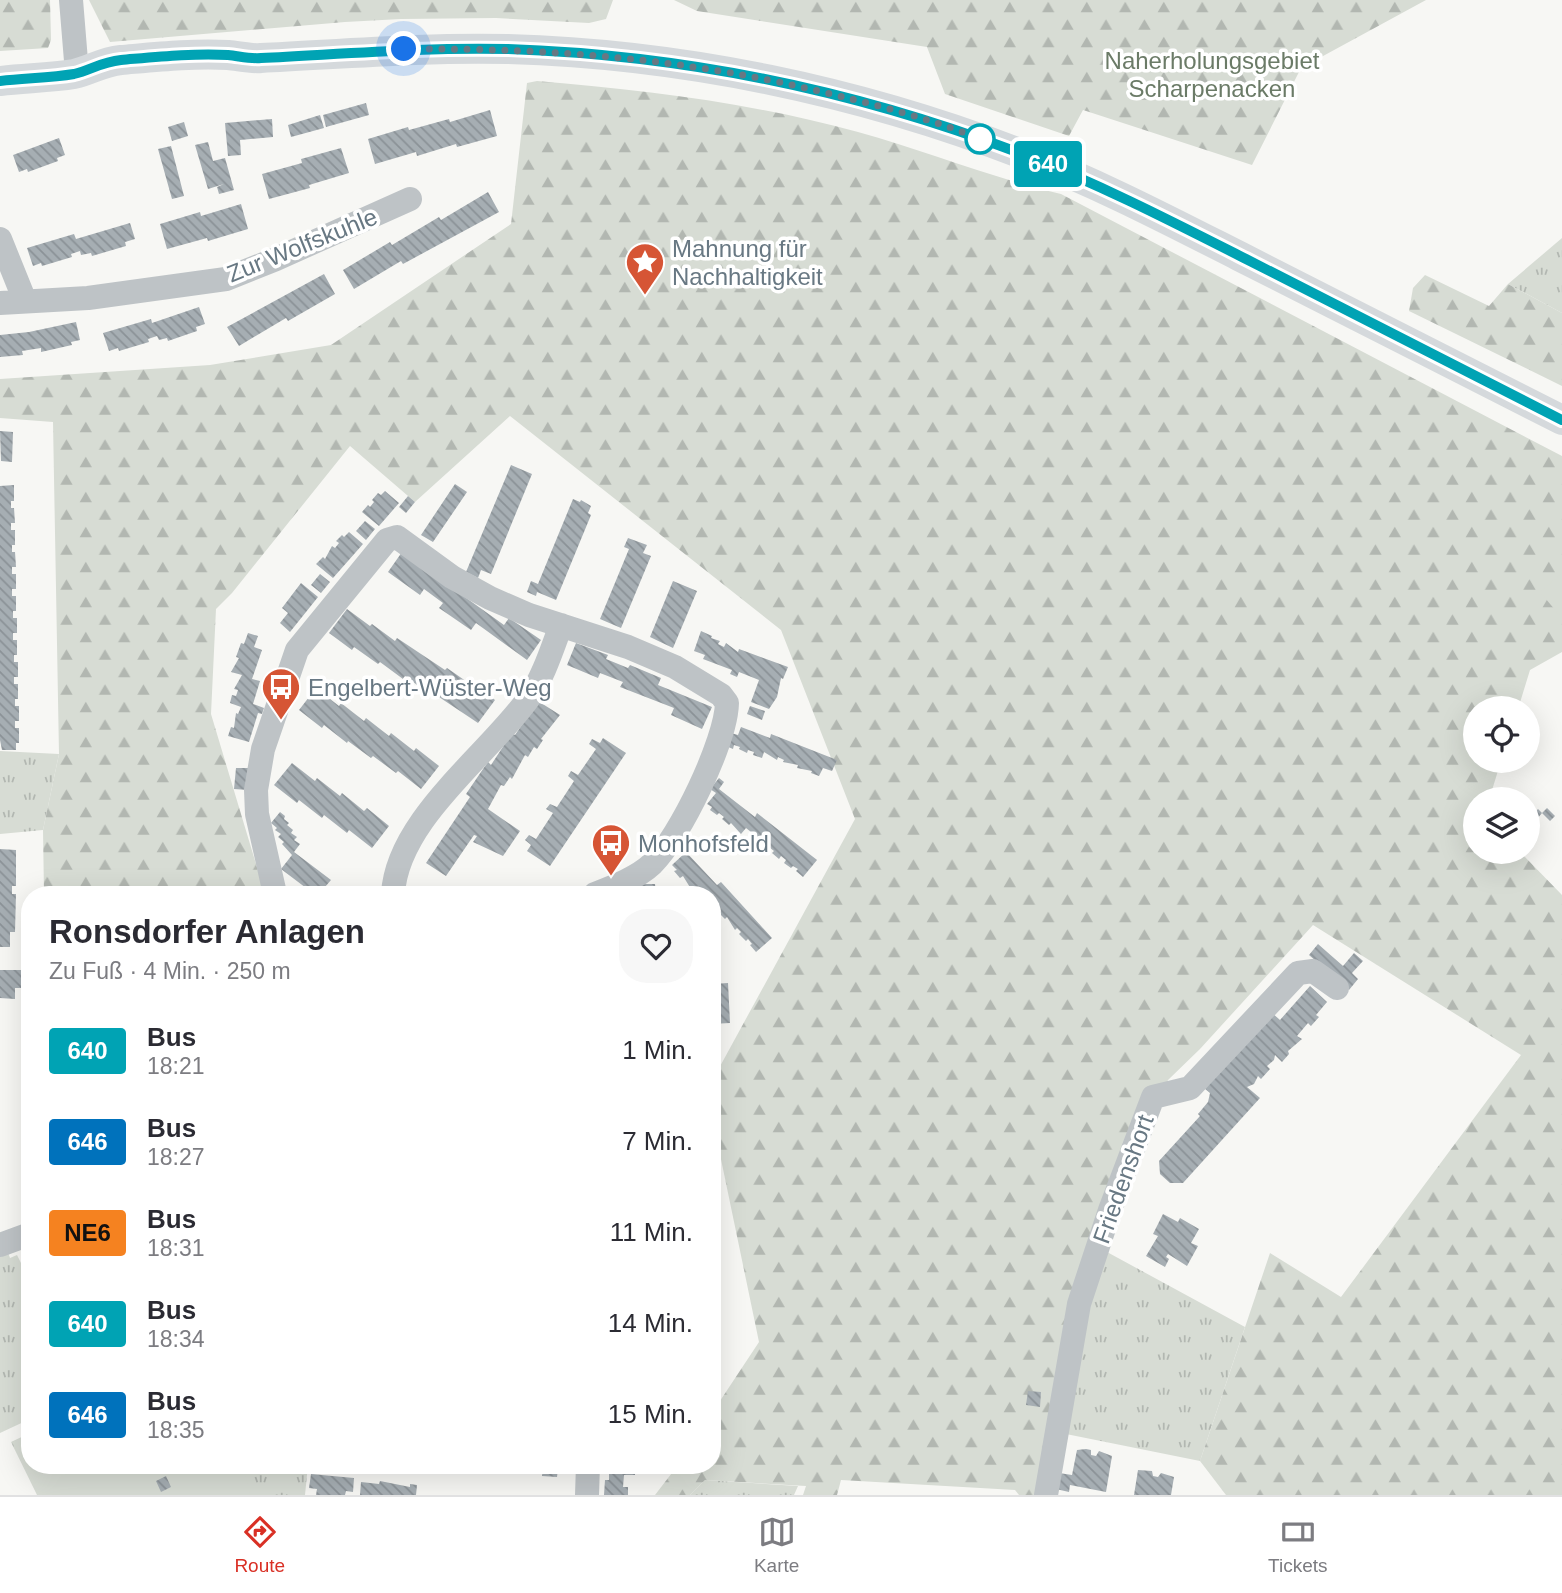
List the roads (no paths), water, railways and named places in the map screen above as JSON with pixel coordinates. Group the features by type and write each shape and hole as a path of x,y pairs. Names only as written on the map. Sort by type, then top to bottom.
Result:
{"main road":[{"path":"0,81 77,73 104,62 123,60 228,55 254,59 404,49 510,49 582,53 724,71 794,85 885,108 980,139 1068,173 1184,228 1562,420"}],"street":[{"path":"71,0 77,73"},
{"name":"Zur Wolfskuhle","path":"0,303 88,298 226,279 410,199"},
{"path":"0,239 25,301"},
{"path":"273,886 257,814 256,790 263,749 297,650 387,540 397,537 477,591 509,607 628,647 675,667 721,695 727,703 727,713 719,737 676,836 651,865 616,886"},
{"path":"393,886 394,874 410,841 461,772 530,697 561,625"},
{"name":"Friedenshort","path":"1046,1495 1079,1304 1110,1210 1153,1097 1190,1088 1298,973 1313,971 1337,988"},
{"path":"0,1245 21,1237"},
{"path":"587,1495 588,1474"}],"place":[{"name":"Mahnung für Nachhaltigkeit","path":"645,296"},
{"name":"Engelbert-Wüster-Weg","path":"281,721"},
{"name":"Monhofsfeld","path":"611,877"}],"park label":[{"name":"Naherholungsgebiet Scharpenacken","path":"1212,74"}]}
